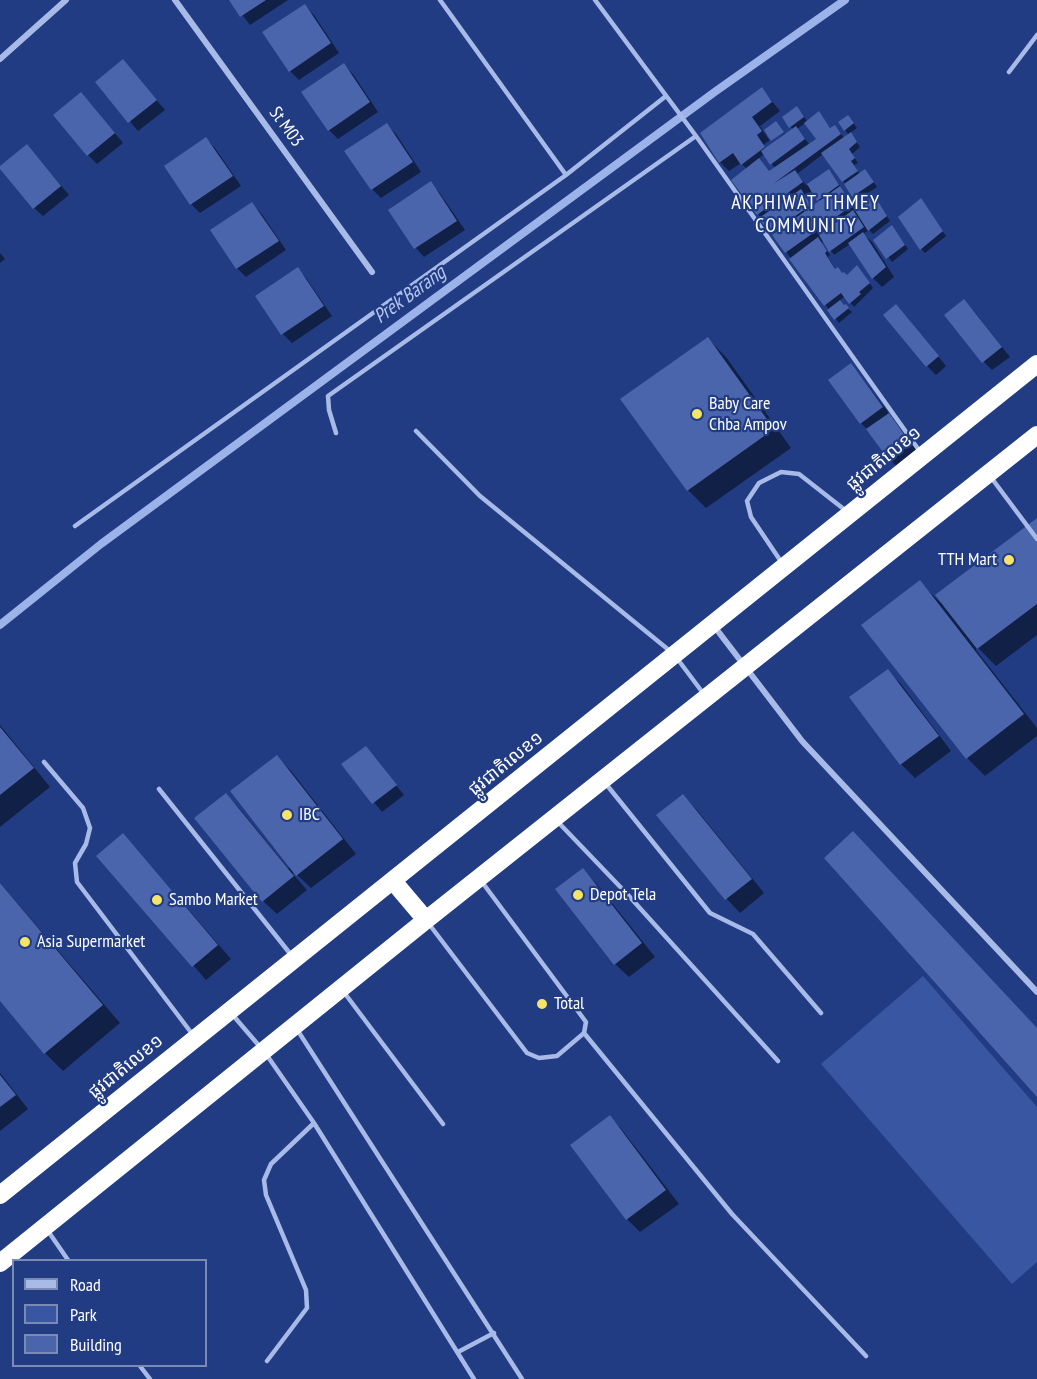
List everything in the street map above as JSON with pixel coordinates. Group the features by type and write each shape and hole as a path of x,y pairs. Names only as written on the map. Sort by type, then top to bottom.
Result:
{"highway":[{"name":"ផ្លូវជាតិលេខ១","path":"0,1195 1037,364"},
{"path":"0,1263 426,920 1037,435"},
{"path":"393,881 426,920"}],"street":[{"path":"0,59 66,0"},
{"name":"St M03","path":"175,0 372,272"},
{"path":"713,625 802,741 1037,992"}],"lane":[{"path":"440,0 566,175"},
{"path":"595,0 696,136 923,455"},
{"path":"1009,72 1037,35"},
{"path":"75,526 566,175 666,96"},
{"path":"336,433 329,410 328,396 696,136"},
{"path":"416,431 480,496 675,656 707,698"},
{"path":"784,567 750,517 747,501 759,483 781,472 799,474 850,514"},
{"path":"988,474 1037,539"},
{"path":"45,762 83,808 90,828 86,844 75,863 77,882 196,1038"},
{"path":"603,780 710,912 753,934 821,1013"},
{"path":"159,789 295,959"},
{"path":"554,818 628,895 778,1061"},
{"path":"426,920 527,1053 539,1059 556,1056 584,1033 586,1022 479,878"},
{"path":"341,988 443,1124"},
{"path":"230,1011 264,1051 314,1123 474,1379"},
{"path":"295,1026 522,1379"},
{"path":"584,1033 732,1214 866,1356"},
{"path":"267,1361 307,1308 306,1290 266,1195 264,1180 271,1164 314,1123"},
{"path":"45,1227 67,1259"},
{"path":"458,1352 494,1333"}],"green space":[{"path":"923,976 1037,1107 1037,1262 1012,1284 821,1064"}],"building":[{"path":"229,0 266,0 240,17"},
{"path":"305,4 331,43 289,72 262,32"},
{"path":"123,59 157,100 128,123 95,82"},
{"path":"344,63 370,102 328,131 301,92"},
{"path":"762,87 772,102 752,117 762,131 757,135 765,147 741,165 733,153 719,163 700,133"},
{"path":"81,92 115,133 87,156 53,115"},
{"path":"797,106 804,117 789,128 782,117"},
{"path":"819,111 830,128 835,125 841,134 773,184 795,170 803,182 757,215 731,180 759,158 769,171 816,139 804,123"},
{"path":"848,115 854,123 844,131 838,122"},
{"path":"776,121 784,132 771,141 764,130"},
{"path":"387,123 413,162 371,190 344,151"},
{"path":"796,126 805,139 770,165 761,151"},
{"path":"851,132 857,142 849,149 855,158 851,161 858,171 842,182 821,153"},
{"path":"206,137 233,176 190,205 164,166"},
{"path":"27,144 61,186 33,209 0,169 0,166"},
{"path":"829,169 839,185 817,201 807,184"},
{"path":"865,169 874,182 852,197 844,184"},
{"path":"431,181 457,221 414,249 388,210"},
{"path":"840,186 853,205 785,253 772,235"},
{"path":"801,189 811,205 770,234 759,218"},
{"path":"874,195 887,216 868,231 854,209"},
{"path":"921,198 943,231 920,250 898,217"},
{"path":"252,202 279,241 236,269 210,230"},
{"path":"853,210 864,227 829,252 819,235"},
{"path":"892,225 905,245 886,259 873,240"},
{"path":"863,232 886,267 872,279 848,243"},
{"path":"818,237 835,269 838,267 842,273 847,275 857,265 870,283 849,304 841,293 824,306 789,259"},
{"path":"298,267 324,306 281,335 255,296"},
{"path":"964,299 1002,347 982,363 944,315"},
{"path":"840,300 849,308 834,320 827,310"},
{"path":"896,304 939,356 926,367 883,315"},
{"name":"Baby Care Chba Ampov","path":"708,337 774,429 687,491 620,399"},
{"path":"851,363 883,407 860,424 828,380"},
{"path":"889,413 911,444 888,459 866,429"},
{"name":"TTH Mart","path":"1037,518 1037,604 977,649 935,595"},
{"path":"920,580 1024,714 966,759 861,625"},
{"path":"888,669 939,736 900,765 849,697"},
{"path":"0,727 34,768 0,795"},
{"path":"366,746 397,785 372,804 341,764"},
{"name":"IBC","path":"277,755 343,839 296,876 230,791"},
{"path":"226,793 294,876 262,902 194,818"},
{"path":"683,794 752,879 725,900 656,815"},
{"path":"853,831 1037,1028 1037,1097 824,858"},
{"name":"Sambo Market","path":"123,833 218,945 192,967 96,856"},
{"path":"583,868 642,943 614,965 555,889"},
{"name":"Asia Supermarket","path":"0,883 103,1005 44,1054 0,1001"},
{"path":"0,1075 16,1095 0,1107"},
{"path":"610,1115 666,1190 626,1220 570,1145"}],"waterway":[{"name":"Prek Barang","path":"0,625 101,544 716,91 845,0"}],"place":[{"name":"Baby Care Chba Ampov","path":"697,414"},
{"name":"TTH Mart","path":"1009,560"},
{"name":"IBC","path":"287,815"},
{"name":"Depot Tela","path":"578,895"},
{"name":"Sambo Market","path":"157,900"},
{"name":"Asia Supermarket","path":"25,942"},
{"name":"Total","path":"542,1004"}],"district":[{"name":"AKPHIWAT THMEY COMMUNITY","path":"806,214"}]}
